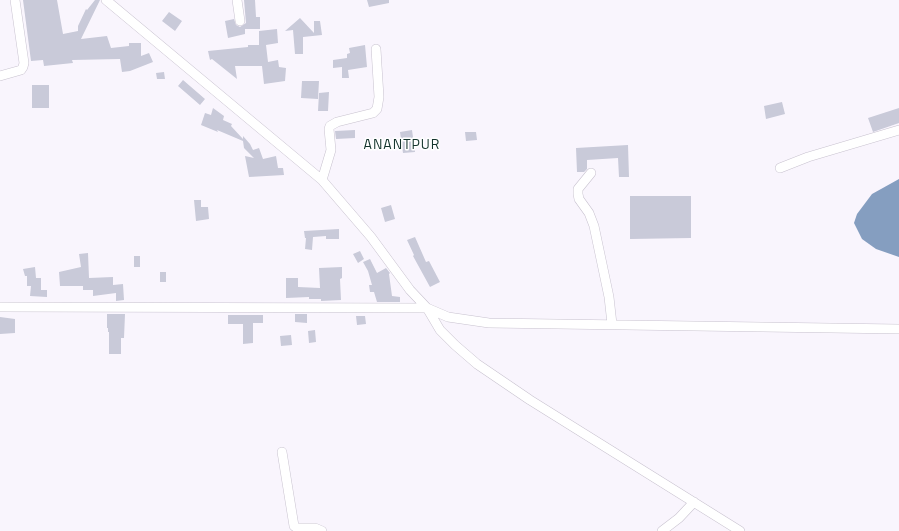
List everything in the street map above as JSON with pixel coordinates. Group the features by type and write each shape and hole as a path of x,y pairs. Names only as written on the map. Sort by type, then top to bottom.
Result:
{"street":[{"path":"0,76 21,70 24,63 15,0"},
{"path":"106,0 322,180 371,237 410,290 426,308 440,330 477,364 530,400 740,531"},
{"path":"238,0 240,21"},
{"path":"322,180 331,150 330,126 337,122 373,113 378,109 379,97 376,49"},
{"path":"780,168 808,157 899,130"},
{"path":"591,173 578,189 578,194 579,198 590,213 594,226 609,297 612,324"},
{"path":"0,307 426,308 448,317 489,323 899,329"},
{"path":"282,452 294,526 298,528 314,528 322,531"},
{"path":"662,531 679,518 694,502"}],"water":[{"path":"899,179 899,257 876,249 862,239 854,223 857,214 872,194"}],"building":[{"path":"23,0 57,0 63,34 78,31 78,26 86,9 87,10 95,0 100,0 81,39 107,36 111,48 129,46 129,43 141,43 141,56 149,53 153,62 130,71 122,72 120,59 72,60 73,63 44,66 43,60 31,61"},
{"path":"244,0 255,0 256,17 260,17 260,29 245,29 245,34 228,38 225,21 234,19 236,25 240,27 246,23"},
{"path":"367,0 389,0 389,3 369,7"},
{"path":"169,12 182,21 175,31 162,21"},
{"path":"300,18 314,33 314,21 320,21 322,35 303,37 303,54 295,54 293,30 285,31"},
{"path":"277,29 278,43 266,45 268,62 278,60 279,67 286,68 285,81 264,84 262,66 235,66 237,79 212,59 210,60 208,51 248,47 248,45 259,45 259,31"},
{"path":"365,45 367,67 348,70 349,78 342,78 342,67 333,68 333,60 347,58 347,54 350,53 349,48"},
{"path":"164,72 165,79 157,79 156,73"},
{"path":"183,80 205,99 200,105 178,86"},
{"path":"302,81 319,81 318,99 301,98"},
{"path":"32,85 49,85 49,108 32,108"},
{"path":"329,92 328,111 318,111 319,93"},
{"path":"782,102 785,114 766,119 764,106"},
{"path":"213,108 224,116 223,120 232,124 231,126 243,139 243,136 253,150 259,148 263,159 276,156 278,168 283,168 284,175 249,177 245,156 254,158 244,148 243,141 201,125 205,113 211,115"},
{"path":"899,108 899,123 873,132 868,118"},
{"path":"355,130 355,138 336,139 335,131"},
{"path":"412,130 415,152 403,153 400,132"},
{"path":"465,132 476,132 477,140 466,141"},
{"path":"628,145 629,177 619,177 618,158 587,160 587,169 584,172 577,172 576,148"},
{"path":"630,196 691,196 691,238 630,239"},
{"path":"194,200 201,200 201,207 208,207 209,219 196,221"},
{"path":"391,205 395,219 385,222 381,208"},
{"path":"339,229 339,239 326,239 326,236 313,237 312,250 305,249 306,238 304,231"},
{"path":"415,237 426,262 429,261 440,282 430,287 413,256 414,255 407,240"},
{"path":"360,251 364,259 358,263 353,254"},
{"path":"88,253 89,278 113,277 113,285 123,284 124,300 116,301 116,293 93,296 93,290 83,290 83,286 60,286 59,272 81,267 79,254"},
{"path":"134,256 140,256 140,267 134,267"},
{"path":"370,259 377,273 386,268 390,273 392,296 400,297 400,302 377,302 374,292 370,292 369,285 372,285 368,271 363,262"},
{"path":"35,267 36,278 41,278 41,290 47,290 47,297 30,296 31,286 27,286 27,276 25,276 23,269"},
{"path":"342,267 342,278 340,279 341,300 321,301 321,299 309,299 309,297 286,298 286,278 298,278 298,287 320,288 319,268"},
{"path":"160,272 166,272 166,282 160,282"},
{"path":"107,314 125,314 124,338 121,338 121,354 109,354"},
{"path":"295,314 307,314 307,323 295,322"},
{"path":"228,315 263,315 263,323 253,323 253,343 243,344 243,324 228,324"},
{"path":"356,316 365,316 366,324 357,325"},
{"path":"0,317 15,319 15,333 0,334"},
{"path":"315,330 316,342 309,343 308,331"},
{"path":"291,335 292,345 281,346 280,336"}],"district":[{"name":"ANANTPUR","path":"402,146"}]}
